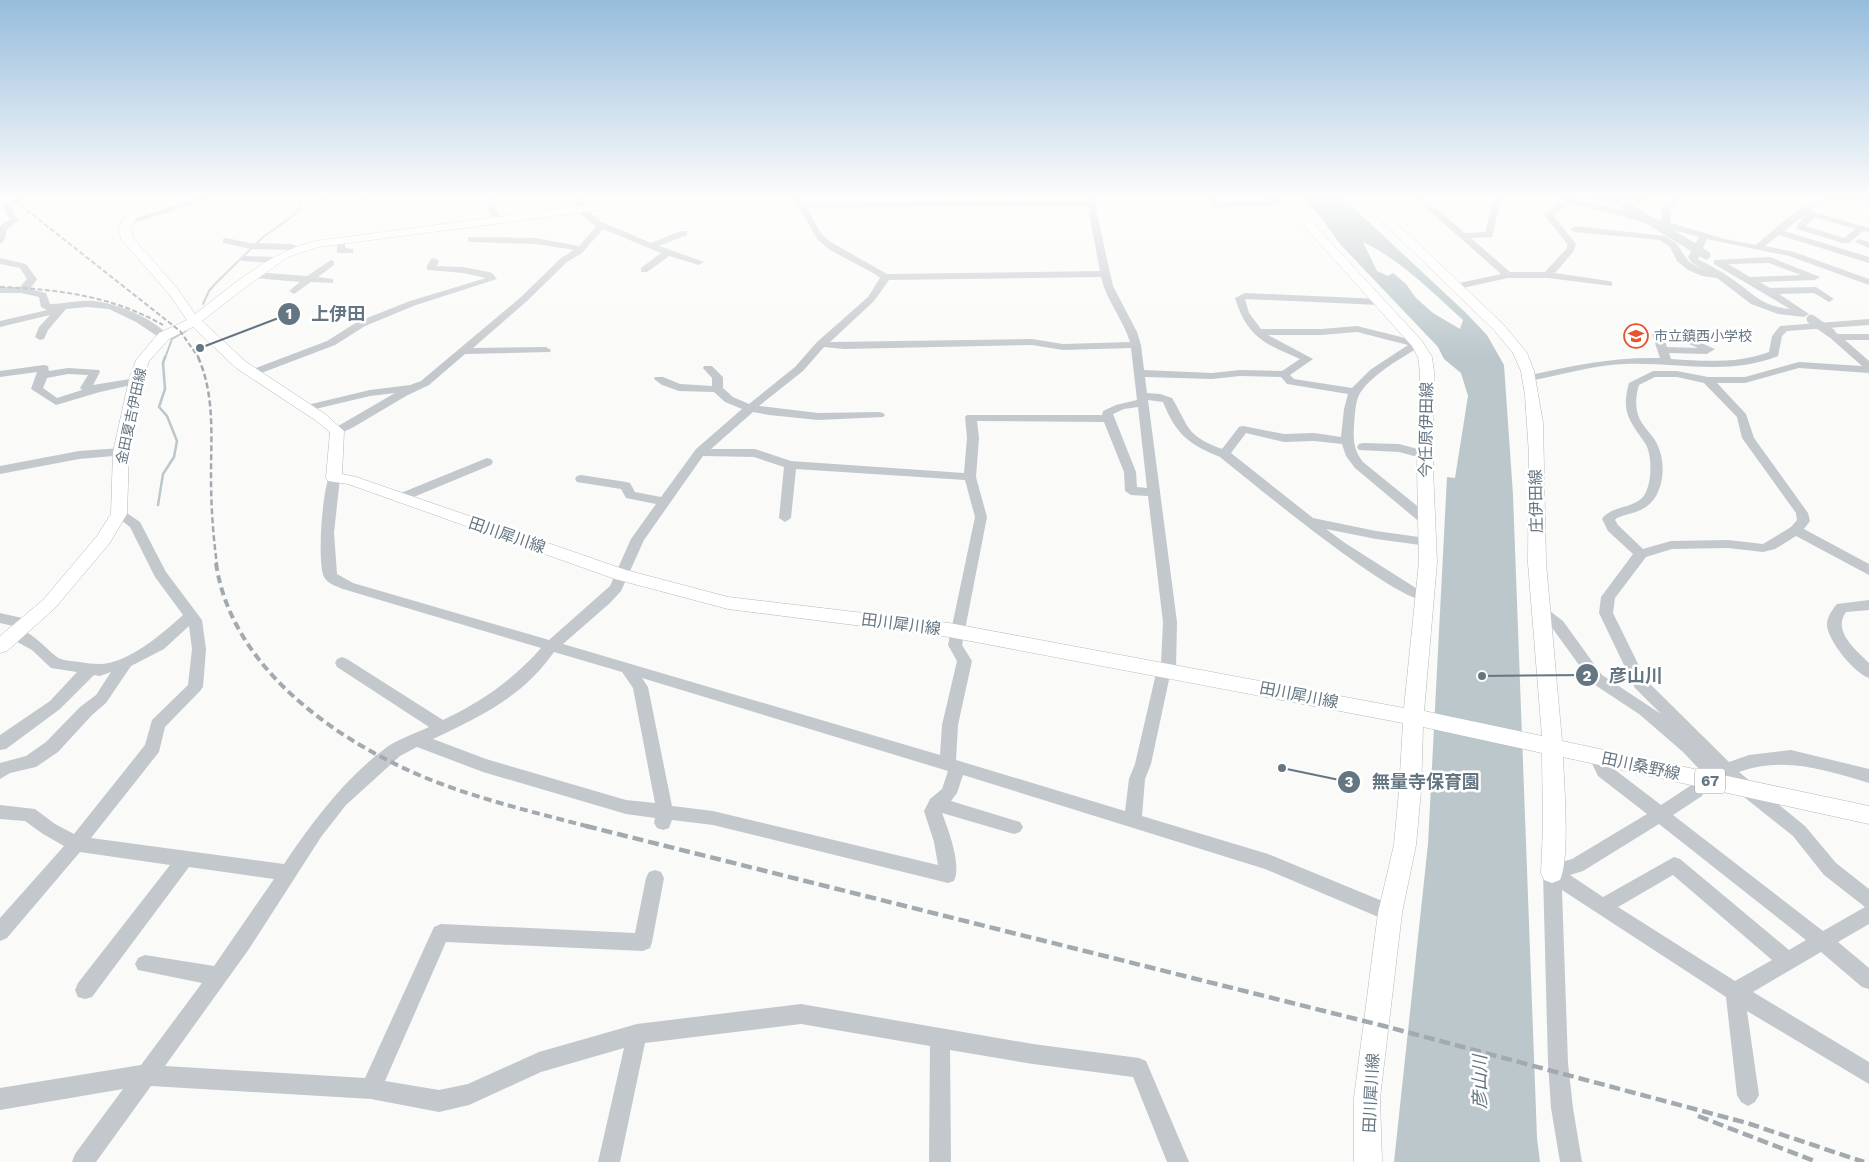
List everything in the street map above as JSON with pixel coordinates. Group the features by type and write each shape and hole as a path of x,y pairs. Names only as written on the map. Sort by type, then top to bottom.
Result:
{"main road":[{"path":"137,250 173,291 194,321 241,365 307,408 337,431 334,478"},
{"name":"金田夏吉伊田線","path":"120,514 121,452 136,381 143,360 164,336 194,321 253,275 296,250"},
{"name":"今任原伊田線","path":"1331,250 1417,344 1425,357 1425,455 1428,542 1426,598 1413,717"},
{"name":"庄伊田線","path":"1419,250 1500,329 1523,360 1530,378 1534,424 1537,563 1549,691 1552,747 1555,830 1552,872"},
{"name":"田川犀川線","path":"334,478 350,480 621,575 728,604 958,632 1413,717 1410,791 1404,845 1390,913 1367,1098 1368,1162"},
{"path":"0,646 49,604 103,540 120,514"},
{"name":"田川桑野線","path":"1413,717 1869,815"}],"street":[{"path":"340,250 350,251"},
{"path":"337,431 355,424 414,387 425,383 524,299 564,260 579,250"},
{"path":"661,250 699,262"},
{"path":"840,250 877,270 885,277 1106,274"},
{"path":"1101,250 1108,286 1132,332 1136,345 1170,622 1166,670 1143,764 1137,779 1133,820"},
{"path":"1479,250 1508,275"},
{"path":"1548,276 1570,250"},
{"path":"1675,250 1676,256 1688,266 1706,275 1719,275"},
{"path":"1697,250 1693,257 1694,260 1740,289 1754,302 1766,308 1808,316"},
{"path":"1698,250 1768,290 1808,316 1833,335 1869,369"},
{"path":"1772,250 1811,259 1869,282"},
{"path":"1838,250 1869,260"},
{"path":"1830,268 1849,250"},
{"path":"644,270 668,253"},
{"path":"245,259 277,260"},
{"path":"1717,262 1770,260 1815,277 1749,280"},
{"path":"252,373 331,343 361,324 389,312 492,279 490,275 463,270 431,268 434,261"},
{"path":"0,262 23,266 32,279 26,288 21,290"},
{"path":"294,291 331,263"},
{"path":"0,270 23,266"},
{"path":"253,275 330,281"},
{"path":"1458,286 1508,275 1548,276 1609,284"},
{"path":"83,1162 218,976 315,832 340,800 394,751 443,728 505,692 529,672 550,647 605,600 616,588 638,539 700,452 751,407 799,369 821,344 871,298 883,283 885,277"},
{"path":"0,290 21,290 43,295 46,307 60,309"},
{"path":"1768,290 1816,290 1829,299"},
{"path":"1139,373 1212,376 1240,372 1284,374 1308,358 1269,342 1257,332 1243,311 1240,298 1245,296 1379,302"},
{"path":"0,324 60,309 92,304 116,308 146,323 164,336"},
{"path":"40,337 43,329 60,309"},
{"path":"1530,378 1624,360 1754,362 1774,354 1775,339 1779,331 1784,328 1869,322"},
{"path":"1257,332 1321,332 1357,329 1417,344"},
{"path":"1833,335 1869,337"},
{"path":"821,344 844,346 1032,342 1063,347 1136,345"},
{"path":"1417,344 1370,377 1355,392 1349,409 1347,441 1351,455 1359,466 1427,521"},
{"path":"464,351 546,350"},
{"path":"1663,350 1667,362"},
{"path":"1641,554 1613,528 1608,519 1612,514 1642,506 1652,492 1655,480 1652,445 1638,428 1629,412 1634,383 1653,374 1677,374 1708,380 1745,380 1799,366 1869,369"},
{"path":"0,374 44,368 37,388 38,391 56,402 98,389 136,381"},
{"path":"708,368 718,377 717,389"},
{"path":"42,375 68,371 95,372 86,388 98,389"},
{"path":"1284,374 1292,382 1355,392"},
{"path":"659,378 669,386 690,390 717,389 727,399 751,407 804,416 829,418 879,415"},
{"path":"1708,380 1742,416 1748,438 1802,513 1804,520 1796,530 1770,546 1763,548 1728,544 1671,545 1641,554 1608,596 1606,614 1640,684 1725,770 1799,831 1830,869 1869,900"},
{"path":"307,408 370,393 414,387"},
{"path":"1154,492 1131,492 1130,472 1107,413 1143,400 1165,398 1180,428 1205,447 1224,454 1340,546 1414,593 1426,598"},
{"path":"417,740 482,765 664,817 713,818 948,875 943,842 933,811 936,804 949,793 953,766 950,725 965,661 955,645 981,518 970,477 973,438 971,417 1108,418"},
{"path":"1224,454 1243,429 1284,438 1314,437 1347,441"},
{"path":"1363,447 1399,448 1425,455"},
{"path":"0,470 79,455 121,452"},
{"path":"700,452 755,453 790,465 970,477"},
{"path":"400,498 486,462"},
{"path":"785,518 790,465"},
{"path":"334,478 327,533 330,575 334,580 348,586 550,647 627,668 1268,862 1390,913"},
{"path":"581,478 626,486 630,495 665,502"},
{"path":"0,932 76,844 153,747 158,724 195,687 199,649 194,620 160,574 136,524 120,514"},
{"path":"1312,522 1376,536 1428,542"},
{"path":"1796,530 1869,570"},
{"path":"1869,605 1842,606 1833,624 1837,637 1849,653 1869,672"},
{"path":"1541,612 1558,625 1597,679 1645,710 1705,764 1725,770 1749,762 1791,757 1869,776"},
{"path":"0,618 21,629 56,664 100,670 126,662 159,645 191,616"},
{"path":"2,766 30,762 52,747 86,710 101,699 126,662"},
{"path":"342,662 443,728"},
{"path":"627,668 640,687 664,817"},
{"path":"0,744 55,705 90,669"},
{"path":"1597,756 1604,771 1822,941 1869,980"},
{"path":"1552,872 1577,865 1660,815 1696,791 1701,779"},
{"path":"936,804 1014,826"},
{"path":"0,812 30,814 49,829 76,844 288,873"},
{"path":"85,990 185,859"},
{"path":"1602,908 1674,865 1788,961"},
{"path":"1552,872 1602,908 1869,1074"},
{"path":"1552,872 1556,925 1556,991 1560,1091 1571,1162"},
{"path":"371,1089 440,932 643,942 655,878"},
{"path":"1735,992 1869,914"},
{"path":"145,964 218,976"},
{"path":"1735,992 1748,1095"},
{"path":"0,1099 145,1076 371,1089 439,1101 468,1094 539,1062 637,1034 801,1014 940,1039 1139,1068 1178,1162"},
{"path":"609,1162 637,1034"},
{"path":"940,1039 940,1162"}],"water":[{"path":"1346,250 1367,250 1377,271 1388,276 1393,273 1433,313 1460,329 1463,320 1416,277 1379,250 1399,250 1487,335 1504,365 1513,495 1537,1138 1540,1162 1394,1162 1428,844 1447,477 1455,478 1468,396 1461,373 1444,359 1438,347"}],"waterway":[{"path":"203,304 209,291 215,284 249,250"},
{"path":"165,358 172,339 186,331"},
{"path":"158,505 163,474 174,457 177,441 167,416 159,407 165,389 163,363 165,357"}],"railway":[{"path":"78,250 180,331 199,358"},
{"path":"0,287 64,292 84,296 124,307 163,325"},
{"path":"198,357 210,401 212,509 217,565"},
{"path":"216,563 226,601 243,636 266,668 295,697 326,723 361,745 431,780 490,800 590,827"},
{"path":"586,826 1384,1026 1747,1123 1864,1162"},
{"path":"1698,1116 1817,1162"}],"place":[{"name":"市立鎮西小学校","path":"1636,336"},
{"name":"上伊田","path":"200,348"},
{"name":"彦山川","path":"1482,676"},
{"name":"無量寺保育園","path":"1282,768"}]}
